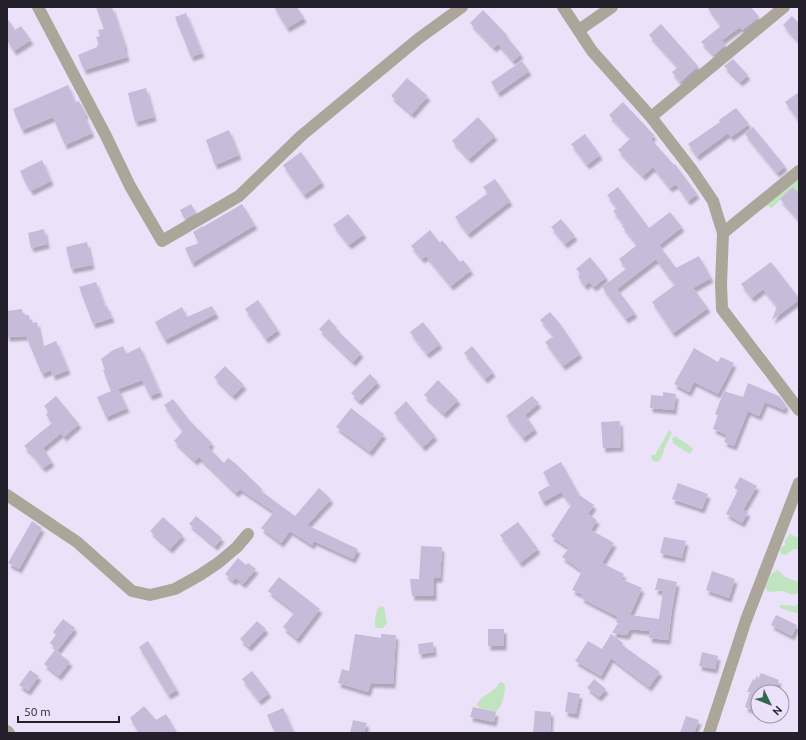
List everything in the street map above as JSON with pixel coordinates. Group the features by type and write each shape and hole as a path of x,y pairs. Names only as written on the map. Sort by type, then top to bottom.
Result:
{"street":[{"path":"38,7 106,136 130,186 162,241 239,196 301,136 418,39 462,7"},
{"path":"563,7 592,51 652,117 692,170 713,201 723,233 721,284 722,309 799,410"},
{"path":"579,30 612,7"},
{"path":"652,117 784,7"},
{"path":"723,233 799,171"},
{"path":"709,733 746,620 799,483"},
{"path":"7,495 77,542 132,591 150,595 174,589 218,564 237,547 248,534"}],"green space":[{"path":"795,178 799,182 799,193 793,187 772,208 766,205"},
{"path":"669,430 672,433 661,459 655,462 652,460 651,455 655,455"},
{"path":"675,436 693,449 690,454 674,444 672,439"},
{"path":"790,534 799,538 799,550 792,550 786,555 781,554 780,549 785,545 785,540"},
{"path":"778,570 785,577 799,582 799,593 791,595 784,591 768,592 765,587 767,582 771,575"},
{"path":"799,604 799,614 780,608 780,605 795,606"},
{"path":"380,606 384,607 387,623 383,628 375,627 376,613"},
{"path":"502,682 505,685 505,692 502,703 496,712 480,708 477,705 481,698 494,690 499,683"}],"building":[{"path":"96,7 112,7 125,46 127,57 84,70 78,55 99,45 96,37 100,36 98,30 104,29"},
{"path":"274,7 297,7 304,18 287,28"},
{"path":"707,7 751,7 759,17 742,30 740,27 722,40 725,45 714,55 701,42 721,26"},
{"path":"483,10 507,35 506,36 521,54 513,61 498,44 494,48 470,23"},
{"path":"186,13 202,53 191,57 175,17"},
{"path":"792,16 799,23 799,42 783,25"},
{"path":"7,18 15,30 21,26 31,40 14,51 7,40"},
{"path":"661,24 698,66 680,82 672,72 678,67 649,35"},
{"path":"733,59 748,75 740,82 724,66"},
{"path":"522,61 529,71 498,93 491,82"},
{"path":"407,78 428,96 412,114 391,96"},
{"path":"68,85 75,103 79,101 86,114 84,115 92,133 65,145 53,117 22,130 13,109"},
{"path":"146,88 154,117 135,122 128,93"},
{"path":"799,92 799,121 785,102"},
{"path":"623,102 654,135 651,139 674,165 675,164 697,194 688,201 676,184 670,188 653,167 643,176 618,150 631,138 609,115"},
{"path":"736,108 749,124 731,137 728,133 697,156 688,144 720,122 719,120"},
{"path":"478,117 495,136 469,159 452,141"},
{"path":"753,127 785,166 777,173 745,134"},
{"path":"229,130 239,155 215,165 206,140"},
{"path":"585,134 600,155 587,165 571,144"},
{"path":"301,152 322,182 304,195 283,165"},
{"path":"42,160 51,181 31,191 20,171"},
{"path":"495,179 510,201 468,234 455,217 488,193 483,187"},
{"path":"618,187 649,228 670,212 682,227 659,245 676,268 699,256 711,278 693,288 708,308 673,333 652,302 675,285 656,259 617,289 635,313 626,319 602,287 626,269 619,259 637,245 622,226 624,224 613,211 617,208 607,195"},
{"path":"793,187 799,193 799,220 780,199"},
{"path":"191,204 196,213 185,219 180,210"},
{"path":"242,204 255,225 192,263 185,248 199,243 193,232"},
{"path":"348,214 364,234 349,245 333,225"},
{"path":"561,219 575,236 565,244 551,227"},
{"path":"44,229 47,244 31,248 28,233"},
{"path":"430,230 440,243 442,240 460,262 463,260 471,270 451,286 426,256 422,259 411,246"},
{"path":"87,242 92,265 71,269 66,247"},
{"path":"590,257 606,277 594,287 589,282 585,286 578,277 581,274 576,269"},
{"path":"771,262 799,298 799,300 772,320 777,306 763,289 752,298 741,284"},
{"path":"96,282 105,307 107,306 112,318 93,324 79,287"},
{"path":"258,300 278,330 266,339 245,309"},
{"path":"212,306 216,314 165,340 155,322 182,307 187,317"},
{"path":"22,309 23,315 29,315 30,323 37,322 42,347 56,341 68,370 53,376 51,370 42,374 26,336 7,337 7,311"},
{"path":"550,312 561,325 580,354 563,366 545,342 554,336 540,320"},
{"path":"329,319 337,328 336,329 361,353 353,362 319,329"},
{"path":"423,322 440,344 427,354 410,332"},
{"path":"123,346 126,354 140,347 160,392 150,396 142,380 118,389 127,408 106,417 97,397 111,391 103,370 105,370 101,359 113,350"},
{"path":"472,346 493,372 485,379 464,353"},
{"path":"694,348 718,362 721,357 734,363 718,394 694,382 689,392 674,384"},
{"path":"225,366 244,385 233,396 214,377"},
{"path":"370,374 378,382 359,401 351,393"},
{"path":"438,380 458,400 444,414 424,395"},
{"path":"748,383 779,396 786,405 784,410 765,402 759,416 748,411 734,446 724,442 727,435 713,429 718,415 715,414 724,391 743,397"},
{"path":"663,392 676,394 674,410 650,408 651,395 663,396"},
{"path":"56,396 79,424 64,437 61,433 43,448 52,462 43,468 24,446 52,423 46,415 49,412 44,406"},
{"path":"532,396 539,403 525,415 535,429 523,438 506,416"},
{"path":"173,399 189,420 212,443 208,447 224,463 228,458 235,463 262,489 261,491 295,516 319,488 331,499 307,525 358,549 353,559 314,541 312,545 290,531 281,543 261,528 274,512 240,489 236,493 199,457 195,461 174,441 183,431 164,405"},
{"path":"406,401 435,436 423,447 394,413"},
{"path":"351,408 384,434 370,452 336,427"},
{"path":"620,421 621,447 603,448 601,422"},
{"path":"561,462 577,491 575,492 594,505 588,514 597,520 591,530 614,543 602,563 624,574 621,579 642,588 630,615 659,619 663,591 655,590 658,578 677,582 668,640 649,638 650,631 630,629 627,635 612,633 618,623 616,622 618,617 581,598 583,595 572,590 582,571 562,557 569,548 551,536 571,505 561,492 543,502 538,492 550,485 543,472"},
{"path":"740,477 757,486 743,510 748,512 742,523 726,514 738,490 734,488"},
{"path":"678,483 708,494 702,509 672,499"},
{"path":"196,516 222,538 215,546 189,524"},
{"path":"163,517 183,535 170,549 150,531"},
{"path":"32,521 42,528 19,569 8,563"},
{"path":"518,522 538,549 520,563 500,535"},
{"path":"664,537 686,541 682,558 660,553"},
{"path":"421,546 442,547 440,578 434,578 434,596 412,596 410,579 419,579"},
{"path":"238,558 246,565 248,563 256,569 243,584 236,578 233,581 225,574"},
{"path":"712,571 735,579 729,598 706,590"},
{"path":"279,577 320,609 297,639 283,627 295,612 268,591"},
{"path":"776,615 797,625 792,636 771,625"},
{"path":"63,619 75,628 58,650 50,643 56,635 53,632"},
{"path":"257,621 266,629 249,647 240,639"},
{"path":"488,629 504,629 504,646 488,646"},
{"path":"355,634 381,638 381,634 396,635 393,684 371,683 368,692 338,683 342,669 349,671"},
{"path":"611,634 623,643 622,645 660,672 649,687 611,658 601,676 575,661 588,641 602,649"},
{"path":"148,641 177,690 168,695 139,647"},
{"path":"433,642 434,652 419,654 418,644"},
{"path":"55,650 70,662 59,676 44,664"},
{"path":"702,652 718,656 715,669 699,666"},
{"path":"30,670 39,676 28,691 19,685"},
{"path":"252,671 269,693 259,701 242,679"},
{"path":"761,673 779,680 778,684 751,684 753,679 755,680 757,675 758,679"},
{"path":"594,679 606,689 599,697 587,688"},
{"path":"568,692 580,694 576,714 565,712"},
{"path":"750,692 750,709 745,707"},
{"path":"144,706 156,720 166,714 177,733 139,733 130,718"},
{"path":"473,707 496,712 494,722 470,717"},
{"path":"283,708 294,733 275,733 267,715"},
{"path":"535,711 551,712 550,733 533,733"},
{"path":"686,716 699,720 694,733 680,733"},
{"path":"353,720 367,723 364,733 350,733"}]}
